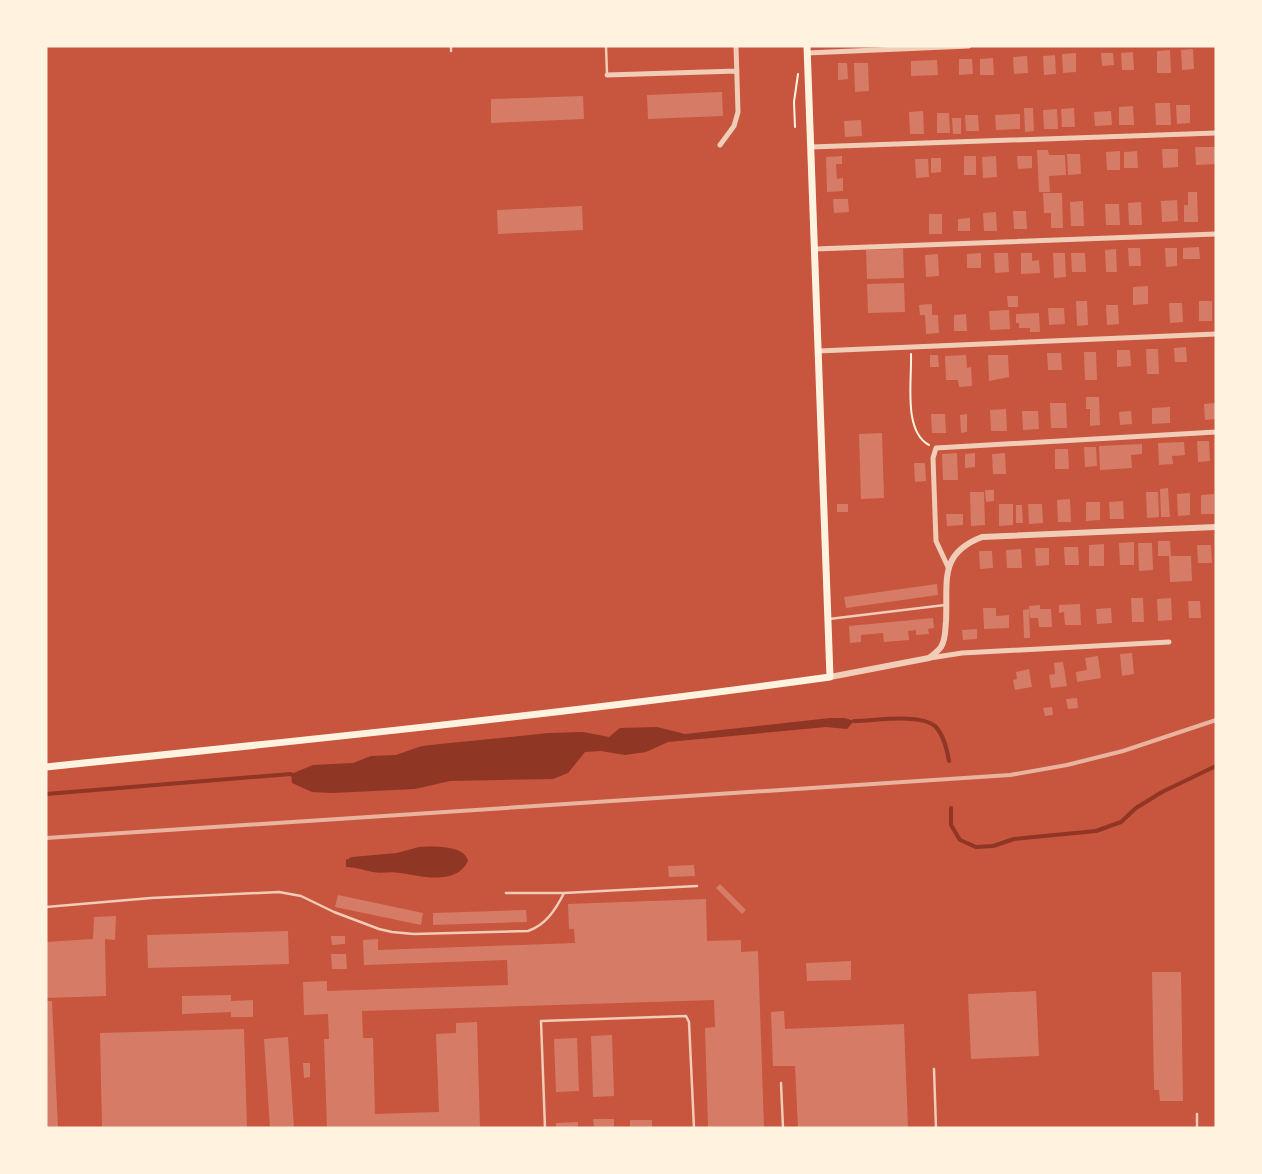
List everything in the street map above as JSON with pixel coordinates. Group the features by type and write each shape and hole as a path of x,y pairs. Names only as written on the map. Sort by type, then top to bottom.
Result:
{"main road":[{"path":"46,767 716,693 830,677 807,50"}],"street":[{"path":"720,145 734,126 738,112 736,46"},
{"path":"807,50 968,46"},
{"path":"607,75 737,71"},
{"path":"811,147 1216,133"},
{"path":"815,249 1216,234"},
{"path":"818,351 1216,334"},
{"path":"948,568 936,541 933,458 936,448 1216,432"},
{"path":"929,658 940,648 945,637 948,568 955,552 968,543 982,537 1216,527"},
{"path":"830,677 962,653 1169,642"}],"lane":[{"path":"451,46 451,51"},
{"path":"606,46 607,75"},
{"path":"828,620 946,605"},
{"path":"506,893 564,893 697,886"},
{"path":"46,907 151,898 279,892 301,896 378,929 414,934 447,934 528,931 537,928 555,910 564,893"},
{"path":"545,1128 541,1021 686,1016 689,1022 694,1128"},
{"path":"934,1069 936,1128"},
{"path":"781,1083 783,1128"},
{"path":"1197,1114 1197,1128"}],"path":[{"path":"795,127 794,102 798,69"},
{"path":"910,347 911,412 916,431 923,442 936,448"}],"shaded area":[{"path":"845,718 854,721 847,729 826,727 668,742 646,752 625,755 601,751 585,752 568,773 553,779 450,781 415,789 332,793 312,792 292,783 291,774 313,765 353,763 371,756 396,755 422,746 549,733 583,732 609,737 620,728 657,727 685,734"},
{"path":"419,847 455,849 466,856 468,861 462,869 447,877 418,876 397,872 376,873 346,867 346,860 352,857 397,853"}],"building":[{"path":"1193,49 1194,69 1182,70 1181,50"},
{"path":"1170,50 1171,73 1157,73 1157,51"},
{"path":"1133,52 1134,70 1122,70 1121,53"},
{"path":"1076,53 1076,72 1063,73 1062,54"},
{"path":"1101,53 1113,53 1114,65 1102,66"},
{"path":"1055,55 1056,74 1044,75 1043,56"},
{"path":"1027,56 1028,73 1014,74 1013,57"},
{"path":"993,58 994,75 980,75 980,59"},
{"path":"959,59 972,59 973,74 959,75"},
{"path":"937,60 938,75 911,76 911,61"},
{"path":"838,63 847,63 848,79 838,80"},
{"path":"854,63 868,63 869,91 855,92"},
{"path":"722,92 723,116 648,119 647,95"},
{"path":"583,96 584,119 491,123 491,99"},
{"path":"1155,103 1170,103 1171,125 1156,125"},
{"path":"1176,105 1190,105 1190,123 1177,124"},
{"path":"1133,106 1134,125 1119,125 1119,107"},
{"path":"1024,108 1033,108 1034,131 1025,132"},
{"path":"1074,108 1075,127 1062,127 1061,109"},
{"path":"1057,109 1058,129 1044,129 1043,110"},
{"path":"923,111 924,134 910,134 909,112"},
{"path":"1111,111 1112,125 1095,126 1094,112"},
{"path":"937,113 949,113 950,133 937,133"},
{"path":"1020,114 1020,129 996,130 995,115"},
{"path":"965,115 978,115 979,131 966,131"},
{"path":"952,118 961,118 961,134 953,134"},
{"path":"861,120 862,136 845,137 844,121"},
{"path":"1195,147 1216,147 1216,164 1196,165"},
{"path":"1162,149 1178,149 1178,167 1163,168"},
{"path":"1037,150 1048,150 1049,155 1065,155 1066,175 1049,176 1050,192 1039,192"},
{"path":"1120,151 1120,170 1107,170 1106,152"},
{"path":"1137,151 1138,168 1124,168 1124,152"},
{"path":"1067,154 1080,154 1081,174 1068,175"},
{"path":"842,156 842,164 836,164 837,179 843,178 843,191 827,192 826,157"},
{"path":"964,156 976,156 976,175 964,175"},
{"path":"996,156 997,177 983,178 982,157"},
{"path":"1017,156 1032,156 1032,168 1018,169"},
{"path":"931,158 941,158 941,172 931,173"},
{"path":"915,159 928,159 929,177 916,178"},
{"path":"1188,192 1197,192 1198,222 1184,222 1184,205 1188,205"},
{"path":"1043,193 1062,193 1063,228 1051,228 1051,213 1044,213"},
{"path":"833,199 848,199 849,212 834,213"},
{"path":"1177,200 1178,221 1162,222 1161,201"},
{"path":"1083,201 1084,226 1071,226 1070,202"},
{"path":"1141,202 1142,225 1129,225 1128,203"},
{"path":"1105,204 1119,204 1120,225 1106,225"},
{"path":"582,206 583,230 498,234 497,210"},
{"path":"1013,211 1026,211 1027,229 1014,229"},
{"path":"996,212 997,231 984,231 983,213"},
{"path":"929,214 942,214 942,234 929,234"},
{"path":"970,218 970,231 958,231 958,219"},
{"path":"1199,247 1200,259 1183,259 1183,248"},
{"path":"1128,248 1140,248 1141,266 1129,266"},
{"path":"1165,248 1177,248 1177,266 1166,267"},
{"path":"903,249 904,278 867,279 866,250"},
{"path":"1116,249 1117,272 1106,272 1105,250"},
{"path":"981,253 981,268 967,268 967,254"},
{"path":"994,253 1008,253 1009,272 995,273"},
{"path":"1021,253 1032,253 1032,261 1039,260 1040,273 1021,274"},
{"path":"1053,253 1065,253 1066,277 1054,278"},
{"path":"1071,253 1085,253 1086,272 1072,272"},
{"path":"938,254 939,276 926,277 925,255"},
{"path":"904,283 905,312 868,313 867,284"},
{"path":"1148,286 1148,304 1133,305 1133,287"},
{"path":"1007,296 1018,296 1018,307 1008,307"},
{"path":"1076,301 1087,301 1088,325 1077,326"},
{"path":"1199,301 1212,301 1212,321 1199,321"},
{"path":"1169,303 1182,303 1183,322 1170,323"},
{"path":"932,304 932,315 938,315 939,333 926,334 925,315 920,315 919,305"},
{"path":"1106,305 1118,305 1119,324 1107,325"},
{"path":"1048,308 1064,308 1065,324 1049,325"},
{"path":"1009,310 1010,329 990,330 989,311"},
{"path":"1039,313 1040,332 1030,332 1030,328 1019,328 1019,323 1016,323 1016,314"},
{"path":"966,314 967,331 954,331 954,315"},
{"path":"1186,347 1187,362 1175,362 1174,348"},
{"path":"1146,349 1158,349 1159,374 1147,374"},
{"path":"1117,350 1130,350 1131,366 1117,367"},
{"path":"1084,352 1096,352 1097,380 1085,380"},
{"path":"1047,353 1061,353 1062,370 1048,370"},
{"path":"930,355 938,355 939,367 930,367"},
{"path":"966,355 967,368 971,367 972,386 959,387 958,380 946,380 945,356"},
{"path":"988,355 1008,355 1009,377 989,381"},
{"path":"1086,397 1099,397 1100,425 1090,426 1090,409 1086,409"},
{"path":"1050,403 1066,403 1067,428 1051,428"},
{"path":"1216,403 1216,419 1205,420 1204,404"},
{"path":"1170,407 1170,423 1152,424 1152,408"},
{"path":"1006,409 1007,431 991,431 990,410"},
{"path":"1022,411 1038,411 1039,429 1023,430"},
{"path":"1131,411 1132,424 1120,425 1119,412"},
{"path":"931,414 945,414 946,433 932,433"},
{"path":"967,414 967,432 961,433 960,415"},
{"path":"882,433 884,498 861,499 859,434"},
{"path":"1197,441 1209,441 1210,461 1198,462"},
{"path":"1184,442 1185,455 1172,456 1173,464 1159,465 1158,443"},
{"path":"1142,444 1142,454 1131,455 1132,468 1100,470 1099,446"},
{"path":"1084,447 1096,447 1097,466 1085,467"},
{"path":"1055,449 1068,449 1069,469 1055,469"},
{"path":"957,453 958,480 943,480 942,454"},
{"path":"975,453 975,467 965,468 965,454"},
{"path":"1005,453 1006,474 993,474 992,454"},
{"path":"914,463 925,463 926,481 915,482"},
{"path":"1168,488 1170,517 1161,517 1160,489"},
{"path":"985,490 994,490 994,501 986,502"},
{"path":"970,492 984,492 985,525 971,526"},
{"path":"1146,492 1158,492 1159,517 1147,518"},
{"path":"1190,493 1190,515 1178,516 1177,494"},
{"path":"1214,494 1214,514 1201,514 1201,495"},
{"path":"1070,499 1071,522 1058,522 1057,500"},
{"path":"1123,501 1124,519 1110,519 1109,502"},
{"path":"1086,502 1100,502 1100,520 1086,521"},
{"path":"837,504 848,504 848,512 837,512"},
{"path":"999,504 1013,504 1013,525 999,526"},
{"path":"1028,504 1042,504 1043,523 1029,524"},
{"path":"1016,505 1022,505 1023,523 1016,523"},
{"path":"946,514 963,514 963,525 947,526"},
{"path":"1158,541 1170,541 1171,556 1191,556 1192,581 1170,582 1169,556 1158,556"},
{"path":"1134,542 1134,565 1120,565 1119,543"},
{"path":"1138,543 1152,543 1153,570 1139,571"},
{"path":"1104,544 1104,566 1089,566 1089,545"},
{"path":"1197,545 1211,545 1212,563 1198,563"},
{"path":"1064,547 1078,547 1079,565 1065,565"},
{"path":"1035,548 1049,548 1049,565 1036,566"},
{"path":"1021,549 1022,568 1007,568 1006,550"},
{"path":"979,551 992,551 993,568 980,569"},
{"path":"937,584 938,595 846,608 844,597"},
{"path":"1131,598 1143,598 1144,622 1132,622"},
{"path":"1171,598 1172,620 1158,621 1157,599"},
{"path":"1188,601 1200,601 1201,618 1189,618"},
{"path":"1080,604 1081,625 1065,625 1064,612 1059,613 1059,605"},
{"path":"1040,605 1040,609 1051,609 1052,627 1039,627 1038,618 1030,618 1029,606"},
{"path":"983,608 996,608 996,616 1009,615 1009,628 984,629"},
{"path":"1111,608 1112,623 1097,624 1096,609"},
{"path":"1029,609 1030,638 1024,638 1023,610"},
{"path":"933,618 934,628 928,629 929,634 916,635 916,630 908,631 909,640 884,642 883,633 861,635 861,642 850,643 849,626"},
{"path":"977,629 977,639 963,640 962,630"},
{"path":"1132,653 1134,674 1122,676 1120,654"},
{"path":"1098,656 1101,678 1077,682 1076,672 1087,670 1085,658"},
{"path":"1063,662 1067,686 1051,688 1049,675 1055,674 1054,663"},
{"path":"1029,669 1032,687 1015,690 1013,680 1017,679 1016,672"},
{"path":"1077,698 1078,708 1068,709 1066,699"},
{"path":"1052,707 1053,715 1045,716 1043,708"},
{"path":"694,865 695,876 669,877 668,866"},
{"path":"720,884 746,910 742,914 716,888"},
{"path":"338,895 423,913 421,925 335,907"},
{"path":"706,899 707,941 741,940 741,952 758,951 764,1128 708,1128 705,1028 715,1027 714,1000 362,1011 363,1038 373,1038 375,1114 439,1112 436,1034 456,1033 456,1023 477,1022 480,1128 327,1128 324,1039 329,1039 328,1014 304,1015 303,982 327,981 327,991 508,985 507,960 364,965 363,940 378,939 378,950 575,943 574,929 569,929 568,904"},
{"path":"526,910 527,922 433,925 433,913"},
{"path":"116,916 115,940 105,939 106,996 46,998 46,942 93,939 94,917"},
{"path":"288,931 289,964 148,968 147,935"},
{"path":"331,936 345,936 345,944 332,945"},
{"path":"331,954 346,954 347,969 332,969"},
{"path":"851,961 851,980 807,981 806,963"},
{"path":"1152,972 1181,972 1183,1101 1160,1101 1159,1090 1154,1090"},
{"path":"1036,991 1039,1056 971,1059 968,994"},
{"path":"231,995 231,1001 253,1000 253,1017 231,1017 231,1012 182,1014 182,996"},
{"path":"46,1001 52,1001 58,1128 46,1128"},
{"path":"784,1011 785,1029 904,1024 908,1128 798,1128 795,1066 773,1066 771,1012"},
{"path":"244,1029 247,1128 102,1128 100,1033"},
{"path":"612,1035 614,1096 593,1097 591,1036"},
{"path":"288,1037 294,1128 270,1128 264,1039"},
{"path":"577,1038 579,1091 556,1092 554,1039"},
{"path":"303,1063 310,1063 310,1077 304,1078"},
{"path":"593,1119 614,1119 614,1128 594,1128"},
{"path":"630,1120 652,1120 652,1128 630,1128"},
{"path":"578,1122 578,1128 556,1128 556,1123"}],"waterway":[{"path":"854,721 908,719 928,722 935,726 941,734 949,761"},
{"path":"951,808 951,825 960,840 976,847 993,846 1014,839 1096,831 1121,822 1136,808 1162,792 1216,766"},
{"path":"46,794 291,774"}],"railway":[{"path":"46,838 1010,775 1067,765 1123,751 1216,720"}]}
